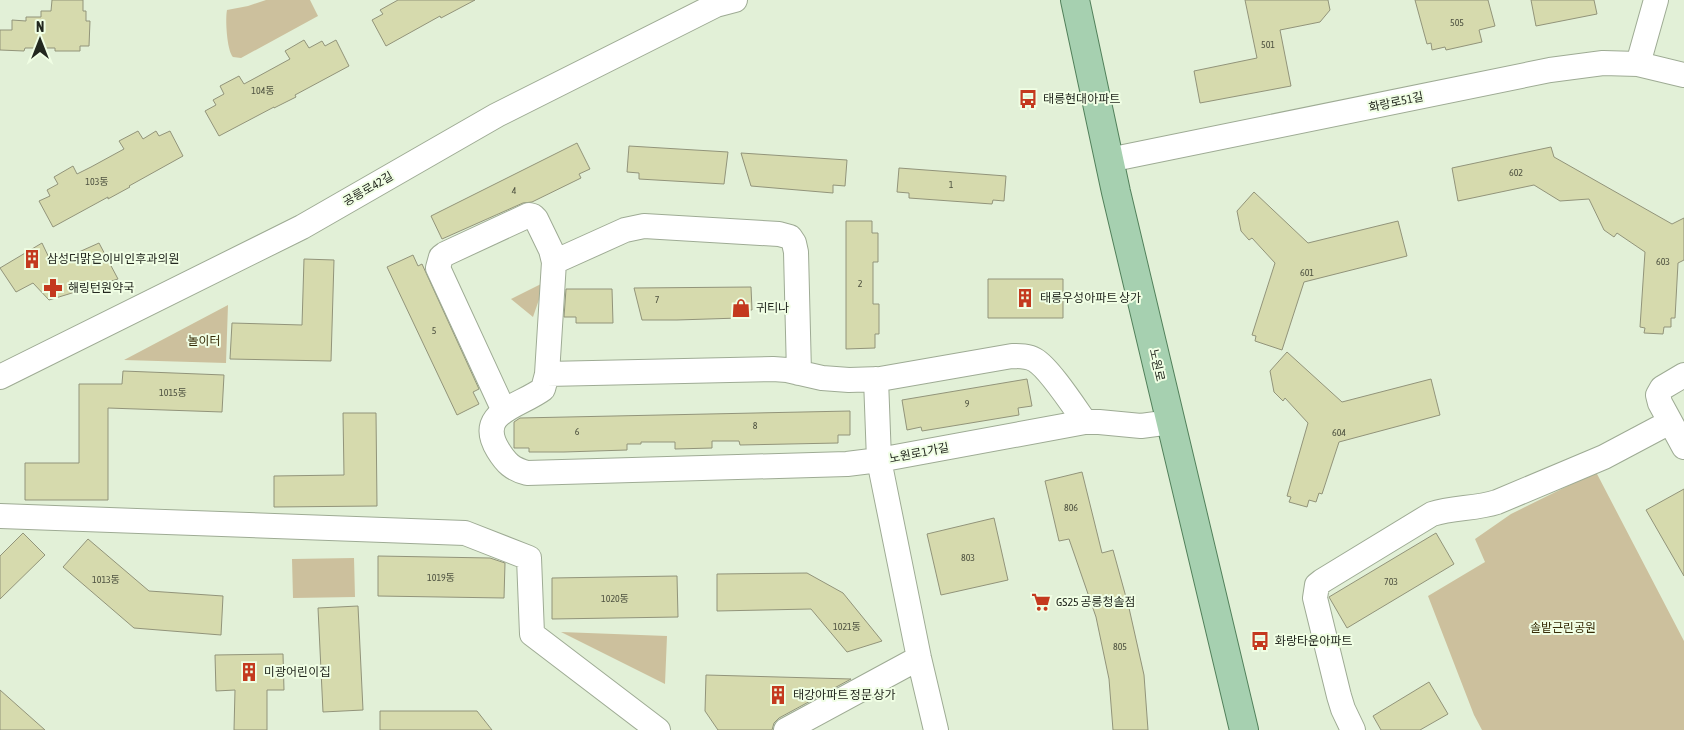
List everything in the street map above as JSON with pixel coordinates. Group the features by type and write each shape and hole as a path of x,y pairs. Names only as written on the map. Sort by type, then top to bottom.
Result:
{"main road":[{"name":"노원로","path":"1075,0 1109,160 1244,730"}],"street":[{"name":"공릉로42길","path":"0,377 302,227 497,115 716,5 735,0"},
{"path":"1638,64 1656,0"},
{"name":"화랑로51길","path":"1109,160 1550,70 1603,63 1638,64 1684,75"},
{"path":"504,411 439,272 438,262 445,254 529,216 533,216 536,219 551,250 554,262 547,374 543,388 504,411 491,425 490,432 492,440 508,464 516,470 527,473 826,465 879,460 876,379"},
{"path":"554,262 626,230 644,226 779,234 790,237 796,252 799,373"},
{"path":"547,374 773,369 830,379 876,379 1012,356 1022,356 1032,358 1044,367 1085,422"},
{"path":"1684,376 1658,392 1660,403 1684,447"},
{"name":"노원로1가길","path":"936,730 919,658 879,460 1085,422 1141,426 1171,422"},
{"path":"1353,730 1338,696 1315,598 1317,585 1322,580 1432,514 1448,510 1484,507 1497,502 1604,457 1670,422"},
{"path":"0,516 465,533 529,558 532,634 658,730"},
{"path":"786,730 919,658"}],"green space":[{"path":"266,0 310,0 318,16 241,58 233,57 227,35 227,10"},
{"path":"545,282 533,317 511,299"},
{"name":"놀이터","path":"228,305 226,363 124,360"},
{"name":"솔밭근린공원","path":"1596,472 1684,641 1684,730 1482,730 1474,715 1428,596 1485,562 1475,539 1511,514"},
{"path":"354,558 355,597 293,598 292,559"},
{"path":"561,632 667,636 665,684"}],"building":[{"path":"52,0 83,0 83,11 86,11 86,21 90,21 89,46 80,46 80,51 55,51 55,48 25,48 24,51 0,50 0,30 12,30 12,20 26,21 26,17 41,17 41,11 51,11"},
{"path":"398,0 475,0 441,18 440,16 386,46 372,20 383,14 380,10"},
{"path":"1245,0 1328,0 1330,10 1320,22 1280,30 1291,86 1200,103 1194,71 1257,58"},
{"path":"1415,0 1488,0 1495,26 1479,30 1482,42 1446,50 1445,47 1432,50 1431,43 1427,44"},
{"path":"1531,0 1594,0 1597,14 1536,26"},
{"path":"304,40 309,48 322,41 325,46 336,40 349,66 295,95 296,97 219,136 205,111 216,105 213,100 224,94 220,86 239,76 244,84 290,59 285,51"},
{"path":"138,131 143,139 156,131 159,136 170,131 183,156 130,187 53,227 39,201 50,196 47,190 58,184 54,177 73,166 77,174 124,149 119,141"},
{"path":"577,143 590,169 579,174 581,178 532,202 523,203 442,239 431,216"},
{"path":"629,146 728,152 724,184 639,179 639,173 627,172"},
{"path":"1551,147 1554,157 1672,224 1684,218 1684,260 1678,263 1675,318 1671,318 1671,327 1664,327 1663,334 1644,333 1645,328 1640,327 1645,252 1617,233 1614,237 1604,230 1589,199 1560,201 1534,185 1458,201 1452,168"},
{"path":"741,153 847,160 845,186 833,185 833,193 751,186"},
{"path":"899,168 1006,176 1004,201 993,200 992,204 909,198 909,193 897,192"},
{"path":"1254,192 1308,243 1398,221 1407,256 1304,282 1282,350 1255,341 1256,336 1252,335 1275,263 1252,238 1249,240 1241,231 1237,211"},
{"path":"846,221 872,221 872,233 878,233 878,262 873,262 873,304 879,304 879,334 875,334 875,348 846,349"},
{"path":"42,243 52,264 99,243 118,279 49,300 33,283 16,292 0,268"},
{"path":"413,255 418,266 422,264 479,389 473,392 479,404 457,415 387,267"},
{"path":"304,259 334,260 331,361 230,359 232,323 302,325"},
{"name":"태릉우성아파트 상가","path":"988,279 1063,279 1063,318 988,318"},
{"path":"751,287 752,310 739,310 739,318 677,320 642,320 634,288"},
{"path":"566,289 612,289 613,323 576,323 576,317 564,317"},
{"path":"1287,352 1342,402 1431,379 1440,415 1339,442 1322,494 1319,493 1316,502 1309,500 1307,507 1289,502 1291,497 1287,496 1308,423 1285,398 1283,401 1274,392 1270,371"},
{"path":"123,371 224,375 222,412 108,408 108,500 25,500 25,463 79,463 79,384 122,384"},
{"path":"1027,379 1032,406 1018,408 1019,415 922,431 921,427 907,430 902,400"},
{"path":"850,411 850,435 838,435 838,443 740,445 739,441 712,441 712,448 675,449 675,442 641,442 641,444 627,444 627,450 564,452 529,452 529,448 514,448 514,422 520,418"},
{"path":"343,413 376,413 377,506 274,507 274,476 344,475"},
{"path":"1082,472 1102,553 1113,550 1129,608 1144,675 1148,730 1113,730 1109,679 1096,617 1069,539 1059,541 1045,481"},
{"path":"1684,489 1684,576 1646,510"},
{"path":"994,518 1008,580 941,595 927,534"},
{"path":"23,533 45,555 0,599 0,556"},
{"path":"1436,533 1454,564 1347,628 1329,597"},
{"path":"88,539 149,591 223,596 221,635 134,628 63,567"},
{"path":"378,556 490,558 505,563 504,598 378,596"},
{"path":"807,573 843,593 882,641 847,652 811,609 717,611 717,574"},
{"path":"677,576 678,617 552,619 552,578"},
{"path":"358,606 363,710 323,712 318,608"},
{"name":"미광어린이집","path":"283,654 284,690 267,690 267,730 234,730 235,690 216,691 215,655"},
{"name":"태강아파트 정문 상가","path":"706,675 851,679 779,718 774,723 772,730 718,730 705,711"},
{"path":"1429,682 1448,714 1420,730 1381,730 1373,716"},
{"path":"0,690 45,730 0,730"},
{"path":"380,711 477,711 492,730 380,730"}],"place":[{"name":"태릉현대아파트","path":"1028,99"},
{"name":"삼성더맑은이비인후과의원","path":"32,259"},
{"name":"해링턴원약국","path":"53,288"},
{"name":"태릉우성아파트 상가","path":"1025,298"},
{"name":"귀티나","path":"741,308"},
{"name":"GS25 공릉청솔점","path":"1041,602"},
{"name":"화랑타운아파트","path":"1260,641"},
{"name":"미광어린이집","path":"249,672"},
{"name":"태강아파트 정문 상가","path":"778,695"}]}
